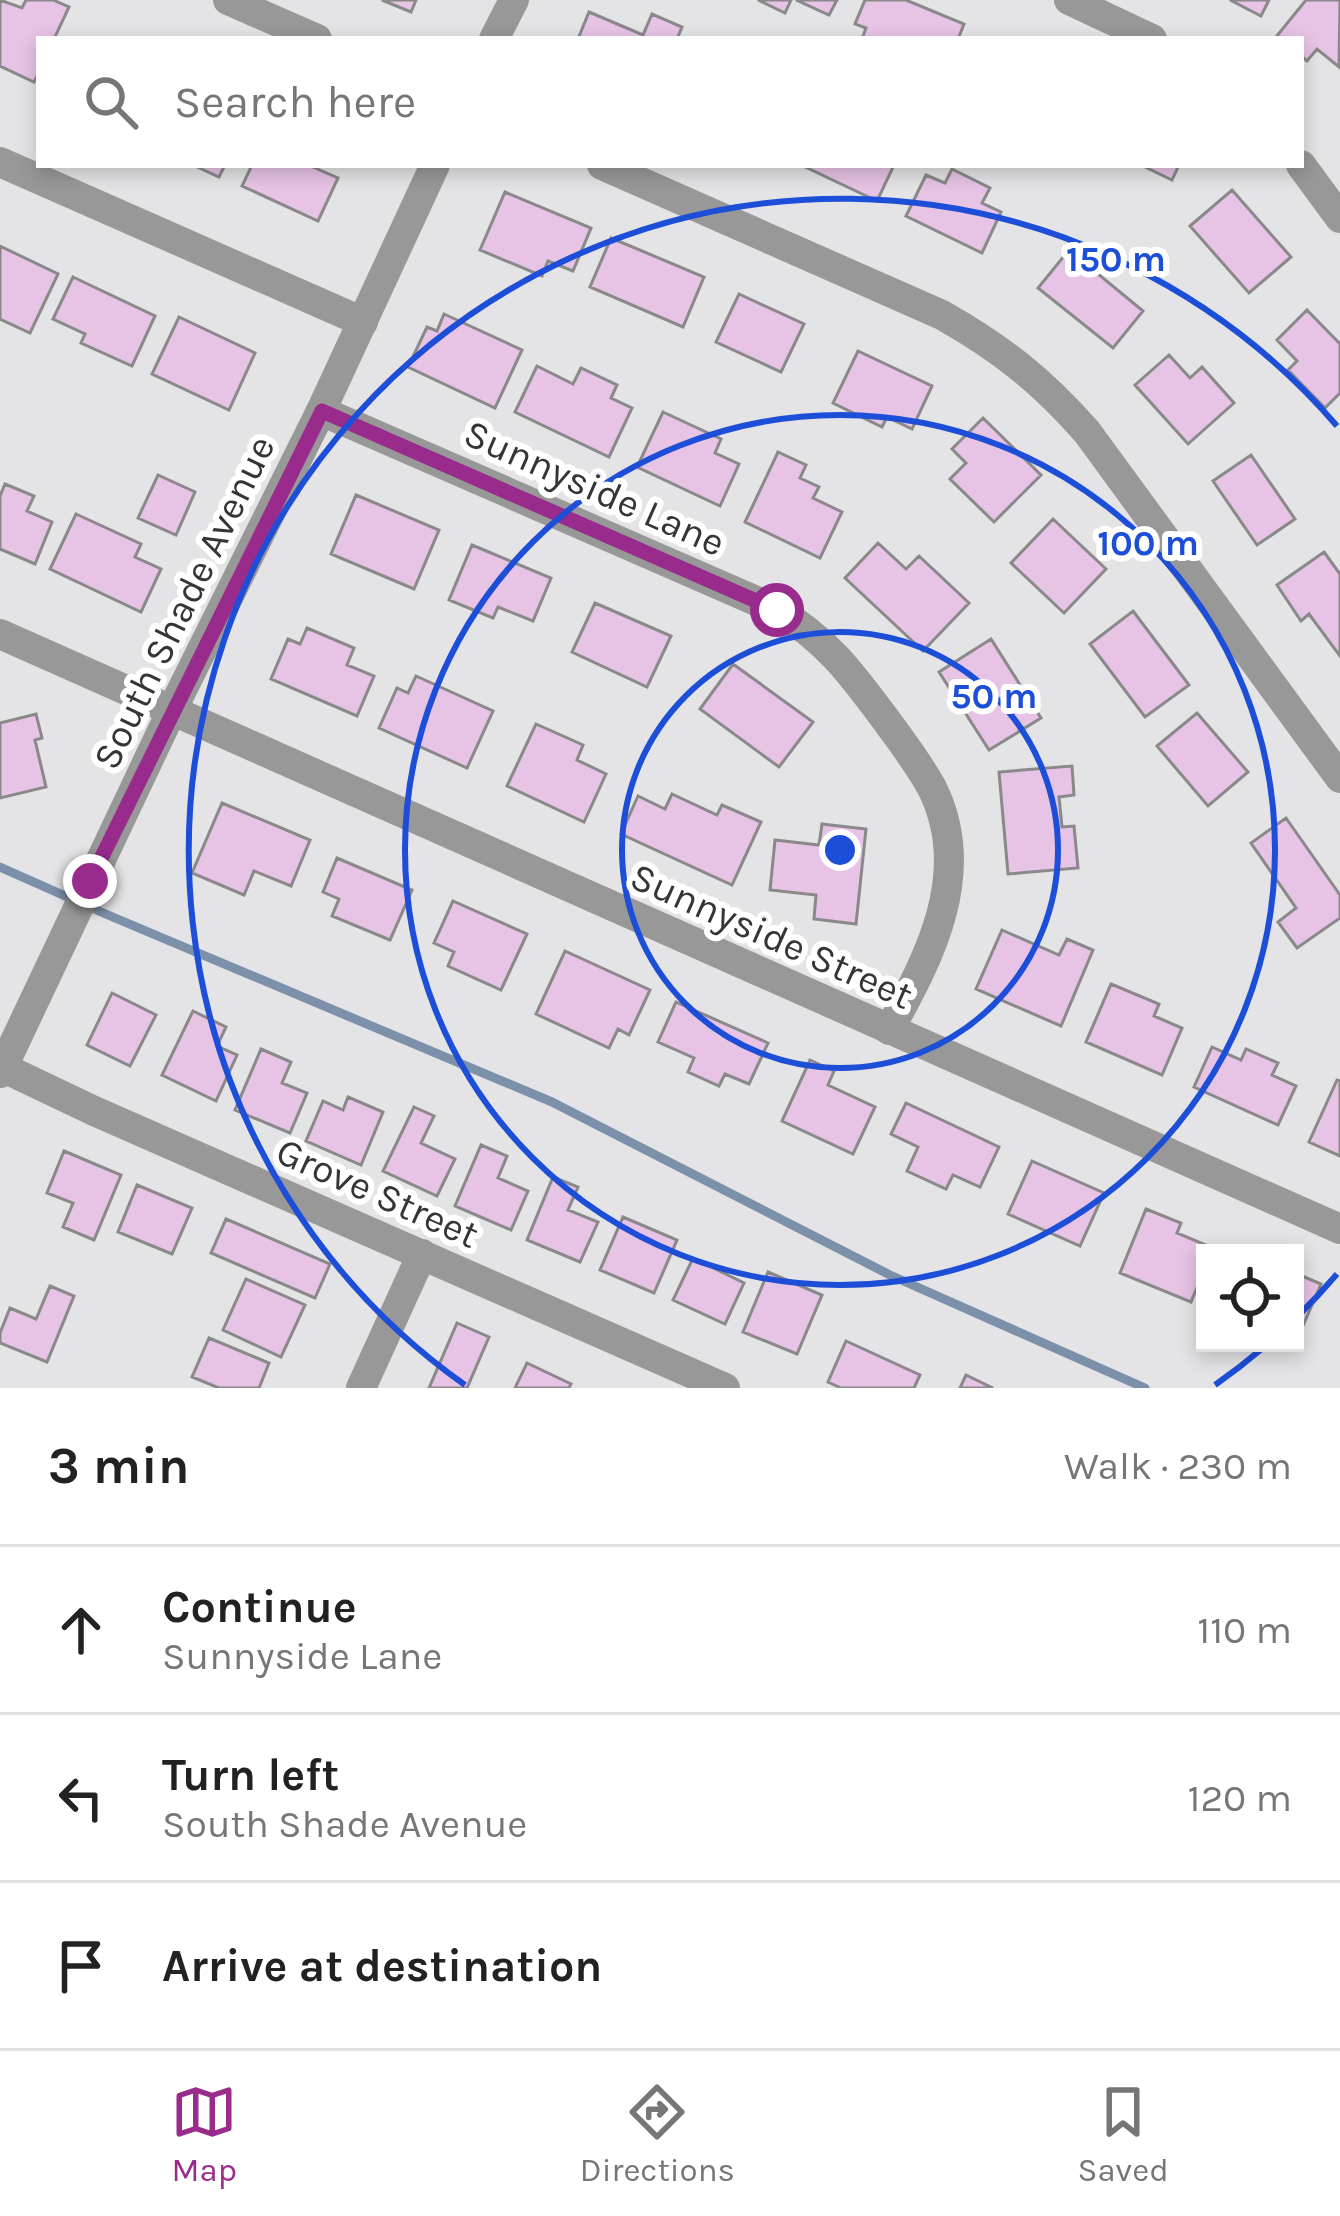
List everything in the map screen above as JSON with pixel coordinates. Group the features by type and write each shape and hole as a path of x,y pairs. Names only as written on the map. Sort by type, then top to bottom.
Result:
{"street":[{"path":"228,0 309,36"},
{"path":"496,36 514,0"},
{"path":"1069,0 1146,36"},
{"path":"0,162 363,322"},
{"name":"South Shade Avenue","path":"1,1069 172,710 322,411 434,168"},
{"path":"609,168 942,315 1025,369 1087,433 1340,778"},
{"path":"1303,168 1340,218"},
{"name":"Sunnyside Lane","path":"322,411 777,610 830,649 914,758 940,807 948,847 948,887 941,922 889,1030"},
{"name":"Sunnyside Street","path":"0,634 1340,1229"},
{"name":"Grove Street","path":"1,1069 724,1388"},
{"path":"361,1388 422,1254"}],"building":[{"path":"0,0 22,8 26,0 53,0 69,7 55,36 36,36 34,82 0,66"},
{"path":"382,0 416,0 411,12"},
{"path":"758,0 791,0 785,13"},
{"path":"796,0 837,0 829,15"},
{"path":"865,0 906,0 964,24 959,36 863,36 866,28 855,24"},
{"path":"1230,0 1269,0 1261,16"},
{"path":"1306,0 1340,0 1339,67 1317,49 1307,61 1304,58 1304,36 1277,36"},
{"path":"589,12 643,35 652,14 682,27 678,36 579,36"},
{"path":"200,168 224,168 219,177"},
{"path":"251,168 315,168 338,178 318,221 242,186"},
{"path":"807,168 893,168 877,201"},
{"path":"1147,168 1178,168 1172,180"},
{"path":"952,169 990,188 982,203 1001,212 982,253 906,216 926,175 945,183"},
{"path":"1232,190 1291,257 1249,293 1190,226"},
{"path":"505,192 591,228 573,271 548,261 542,276 480,250"},
{"path":"611,238 704,277 683,327 590,287"},
{"path":"0,246 58,274 30,333 0,319"},
{"path":"1069,250 1143,311 1113,348 1038,288"},
{"path":"73,277 155,316 132,366 81,343 85,334 53,319"},
{"path":"739,294 804,324 781,372 716,342"},
{"path":"1307,310 1340,344 1340,393 1325,408 1288,370 1297,361 1277,340"},
{"path":"444,314 522,350 495,408 408,367 427,327 437,331"},
{"path":"179,317 255,353 229,410 152,374"},
{"path":"858,351 932,386 912,429 887,417 882,427 833,403"},
{"path":"1169,355 1190,378 1202,367 1234,403 1188,444 1135,385"},
{"path":"537,366 573,384 581,368 617,385 611,398 632,408 609,457 515,412"},
{"path":"663,412 721,439 715,453 739,464 720,506 637,467"},
{"path":"983,418 1041,475 994,522 950,479 966,463 952,449"},
{"path":"778,452 806,465 800,478 819,487 813,498 842,512 820,558 745,522"},
{"path":"1251,455 1295,519 1257,545 1213,481"},
{"path":"158,475 195,492 176,535 138,518"},
{"path":"5,484 34,496 27,511 52,522 35,564 0,549 0,496"},
{"path":"356,495 439,530 414,589 331,554"},
{"path":"76,514 141,544 135,557 161,569 141,612 50,569"},
{"path":"1053,519 1106,569 1064,613 1011,563"},
{"path":"878,543 906,569 919,556 969,603 923,651 845,578"},
{"path":"472,545 551,578 533,621 498,607 493,618 449,600"},
{"path":"1324,552 1340,574 1340,656 1309,614 1301,621 1277,585"},
{"path":"595,603 671,636 647,687 572,652"},
{"path":"1133,611 1189,685 1145,717 1090,644"},
{"path":"307,628 354,648 347,665 374,676 357,716 271,679 288,639 300,644"},
{"path":"991,639 1041,718 989,750 939,672"},
{"path":"733,664 813,722 779,767 700,709"},
{"path":"416,676 493,711 467,768 379,728 397,688 408,693"},
{"path":"1197,713 1248,772 1208,806 1157,746"},
{"path":"36,714 42,738 35,740 46,787 0,798 0,723"},
{"path":"536,724 583,745 577,760 606,774 584,822 507,786"},
{"path":"1072,766 1074,795 1059,797 1062,827 1074,826 1078,868 1008,874 999,772"},
{"path":"672,794 717,815 722,805 761,822 732,885 621,834 638,796 665,809"},
{"path":"222,803 310,840 291,886 254,871 244,895 192,873"},
{"path":"1286,818 1340,895 1340,918 1297,948 1278,922 1296,908 1251,843"},
{"path":"822,824 866,829 856,924 814,919 816,895 770,890 775,840 819,845"},
{"path":"337,858 412,890 390,940 332,916 339,899 323,892"},
{"path":"453,901 527,934 501,990 448,966 454,952 434,943"},
{"path":"1002,930 1059,955 1067,939 1093,950 1061,1026 976,989"},
{"path":"565,951 650,990 629,1035 618,1029 609,1048 536,1014"},
{"path":"1111,984 1159,1004 1154,1016 1182,1028 1162,1075 1086,1042"},
{"path":"112,993 156,1015 130,1066 87,1045"},
{"path":"676,1002 768,1043 749,1084 725,1074 719,1086 688,1072 694,1058 658,1042"},
{"path":"193,1011 226,1027 217,1046 237,1055 216,1101 162,1075"},
{"path":"1212,1047 1241,1060 1246,1049 1278,1063 1272,1075 1296,1086 1278,1125 1194,1087"},
{"path":"261,1049 291,1062 282,1083 307,1093 290,1133 235,1110"},
{"path":"810,1060 834,1071 828,1085 875,1107 853,1154 782,1121"},
{"path":"1340,1081 1340,1156 1309,1142"},
{"path":"348,1097 383,1112 361,1165 306,1141 323,1101 343,1110"},
{"path":"906,1103 999,1147 980,1187 953,1175 946,1189 907,1171 918,1147 891,1134"},
{"path":"414,1107 434,1116 421,1143 455,1159 437,1196 383,1171"},
{"path":"481,1145 507,1156 498,1178 528,1191 511,1230 455,1206"},
{"path":"64,1151 121,1175 94,1240 63,1227 73,1203 47,1193"},
{"path":"1032,1161 1104,1193 1080,1246 1008,1214"},
{"path":"553,1177 578,1187 568,1210 598,1222 580,1262 527,1240"},
{"path":"137,1185 192,1208 172,1254 118,1232"},
{"path":"1146,1209 1181,1223 1177,1233 1203,1244 1196,1244 1196,1290 1191,1302 1120,1273"},
{"path":"623,1217 677,1240 654,1293 600,1270"},
{"path":"226,1219 330,1264 315,1298 211,1253"},
{"path":"693,1258 744,1283 725,1324 673,1300"},
{"path":"768,1272 822,1295 797,1354 743,1332"},
{"path":"1304,1277 1321,1284 1304,1323"},
{"path":"246,1279 305,1305 281,1357 223,1330"},
{"path":"50,1286 74,1296 47,1362 0,1343 0,1333 10,1308 36,1319"},
{"path":"457,1323 489,1337 467,1388 429,1388"},
{"path":"209,1338 269,1363 259,1388 219,1388 192,1377"},
{"path":"846,1341 920,1375 914,1388 841,1388 828,1382"},
{"path":"527,1363 571,1384 569,1388 515,1388"},
{"path":"966,1375 993,1388 960,1388"}],"waterway":[{"path":"0,867 552,1102 890,1275 1145,1388"}],"route":[{"path":"90,881 322,411 777,610"}]}
